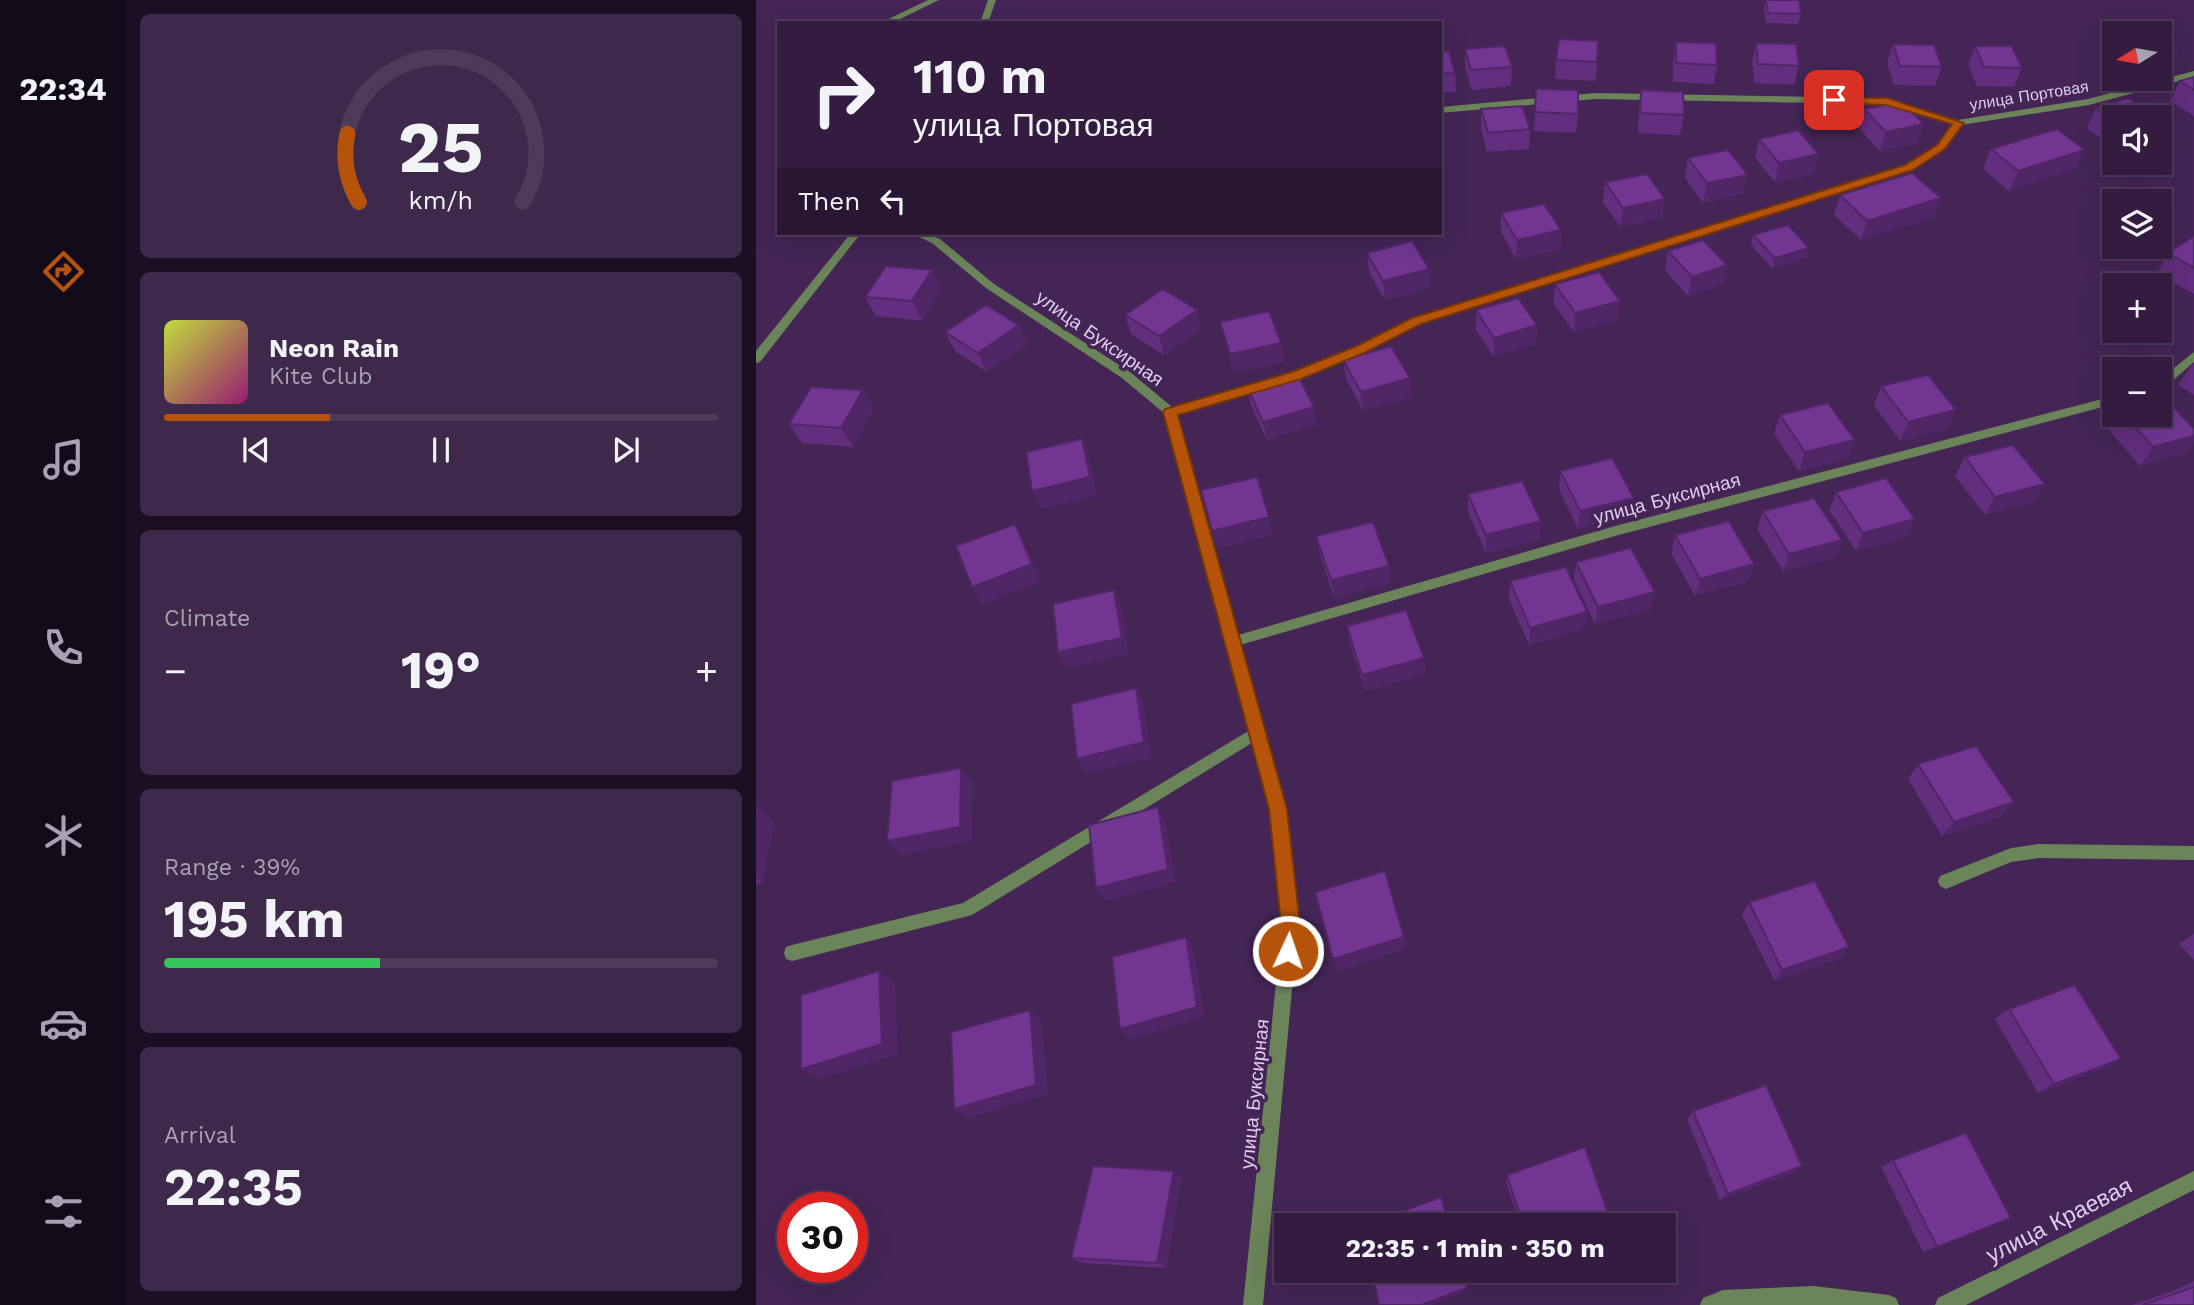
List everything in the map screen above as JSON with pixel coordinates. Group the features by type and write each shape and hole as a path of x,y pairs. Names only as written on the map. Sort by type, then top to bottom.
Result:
{"street":[{"path":"888,21 935,0"},
{"path":"985,21 992,0"},
{"name":"улица Портовая","path":"1170,412 1296,376 1362,349 1417,321 1909,168 1941,147 1958,123 2089,102 2194,74"},
{"path":"1442,110 1595,96 1887,101 1958,123"},
{"path":"756,359 854,235"},
{"name":"улица Буксирная","path":"921,235 936,241 990,286 1126,375 1170,412 1255,733 1278,809 1290,924 1253,1305"},
{"path":"2172,375 2194,356"},
{"name":"улица Буксирная","path":"1232,642 1615,531 2102,403"},
{"path":"792,953 966,910 1255,733"},
{"path":"1946,881 2011,855 2039,851 2194,853"},
{"name":"улица Краевая","path":"1945,1305 2194,1180"},
{"path":"1710,1305 1723,1300 1814,1296 1889,1305"}],"building":[{"path":"1766,0 1799,0 1801,14 1768,13"},
{"path":"1559,39 1598,41 1597,62 1556,60"},
{"path":"1676,42 1716,43 1717,65 1676,63"},
{"path":"1756,43 1796,44 1799,66 1758,64"},
{"path":"1893,44 1934,45 1942,67 1900,66"},
{"path":"1505,46 1512,67 1471,70 1465,49"},
{"path":"1975,46 2012,46 2022,68 1984,67"},
{"path":"1449,51 1455,73 1442,74 1442,52"},
{"path":"2194,77 2194,90 2180,81"},
{"path":"1536,89 1578,90 1578,114 1535,112"},
{"path":"1641,90 1683,92 1684,115 1640,113"},
{"path":"2128,98 2138,105 2106,105"},
{"path":"1901,102 1924,124 1886,132 1864,109"},
{"path":"1522,106 1530,129 1488,133 1481,109"},
{"path":"2057,129 2085,150 2018,171 1991,149"},
{"path":"1798,130 1819,154 1779,163 1759,139"},
{"path":"1728,150 1748,175 1707,183 1688,158"},
{"path":"1912,173 1941,198 1867,221 1840,195"},
{"path":"1647,174 1665,199 1623,208 1605,182"},
{"path":"1544,204 1561,230 1517,240 1501,213"},
{"path":"1788,225 1809,248 1775,258 1753,235"},
{"path":"2194,236 2194,268 2172,255 2172,250"},
{"path":"1703,240 1727,265 1692,277 1668,251"},
{"path":"1412,241 1429,269 1383,281 1367,253"},
{"path":"886,266 932,270 912,301 865,297"},
{"path":"1599,272 1620,301 1575,313 1555,284"},
{"path":"1163,289 1197,310 1159,336 1125,315"},
{"path":"1518,298 1537,325 1494,338 1476,310"},
{"path":"986,305 1019,325 978,353 945,332"},
{"path":"1269,311 1281,343 1230,354 1220,322"},
{"path":"1391,346 1410,378 1361,392 1343,360"},
{"path":"1297,373 1314,407 1263,422 1247,387"},
{"path":"1928,375 1956,410 1908,422 1881,386"},
{"path":"811,387 863,390 841,428 789,424"},
{"path":"1828,403 1855,440 1805,452 1780,415"},
{"path":"2172,405 2194,429 2194,436 2153,447 2135,427 2172,427"},
{"path":"1082,439 1090,477 1032,491 1026,452"},
{"path":"2013,445 2045,484 1995,497 1965,457"},
{"path":"1612,458 1634,498 1580,511 1560,471"},
{"path":"1257,477 1269,517 1212,531 1201,490"},
{"path":"1886,478 1915,519 1863,533 1836,492"},
{"path":"1522,481 1541,521 1486,535 1468,494"},
{"path":"1814,498 1842,540 1789,554 1763,511"},
{"path":"1729,521 1754,564 1700,579 1675,535"},
{"path":"1373,522 1389,566 1331,580 1316,536"},
{"path":"1015,524 1032,564 972,587 956,546"},
{"path":"1631,548 1655,592 1598,607 1576,562"},
{"path":"1566,567 1587,612 1530,628 1510,581"},
{"path":"1114,590 1122,638 1058,652 1053,604"},
{"path":"1406,610 1424,658 1362,675 1347,626"},
{"path":"1136,688 1144,742 1077,759 1071,704"},
{"path":"1976,746 2014,802 1954,822 1918,764"},
{"path":"961,768 960,827 887,841 892,781"},
{"path":"1158,807 1168,869 1096,888 1089,825"},
{"path":"1385,871 1404,937 1333,959 1315,892"},
{"path":"1815,881 1849,947 1782,970 1749,902"},
{"path":"1186,937 1197,1007 1120,1029 1112,957"},
{"path":"879,971 882,1044 801,1069 801,995"},
{"path":"2075,985 2121,1059 2054,1084 2009,1009"},
{"path":"1030,1010 1036,1085 954,1109 951,1032"},
{"path":"1766,1085 1802,1166 1728,1194 1693,1111"},
{"path":"1966,1133 2011,1218 1937,1247 1893,1160"},
{"path":"1585,1147 1608,1213 1519,1213 1507,1175"},
{"path":"1093,1166 1174,1171 1157,1263 1071,1258"},
{"path":"1441,1197 1446,1213 1398,1213"},
{"path":"1374,1283 1466,1283 1467,1288 1421,1305 1379,1305"},
{"path":"2194,1287 2194,1305 2143,1305"}],"route":[{"path":"1288,951 1290,924 1278,809 1255,733 1170,412 1296,376 1362,349 1417,321 1909,168 1941,147 1958,123 1921,109 1887,101 1834,100"}]}
